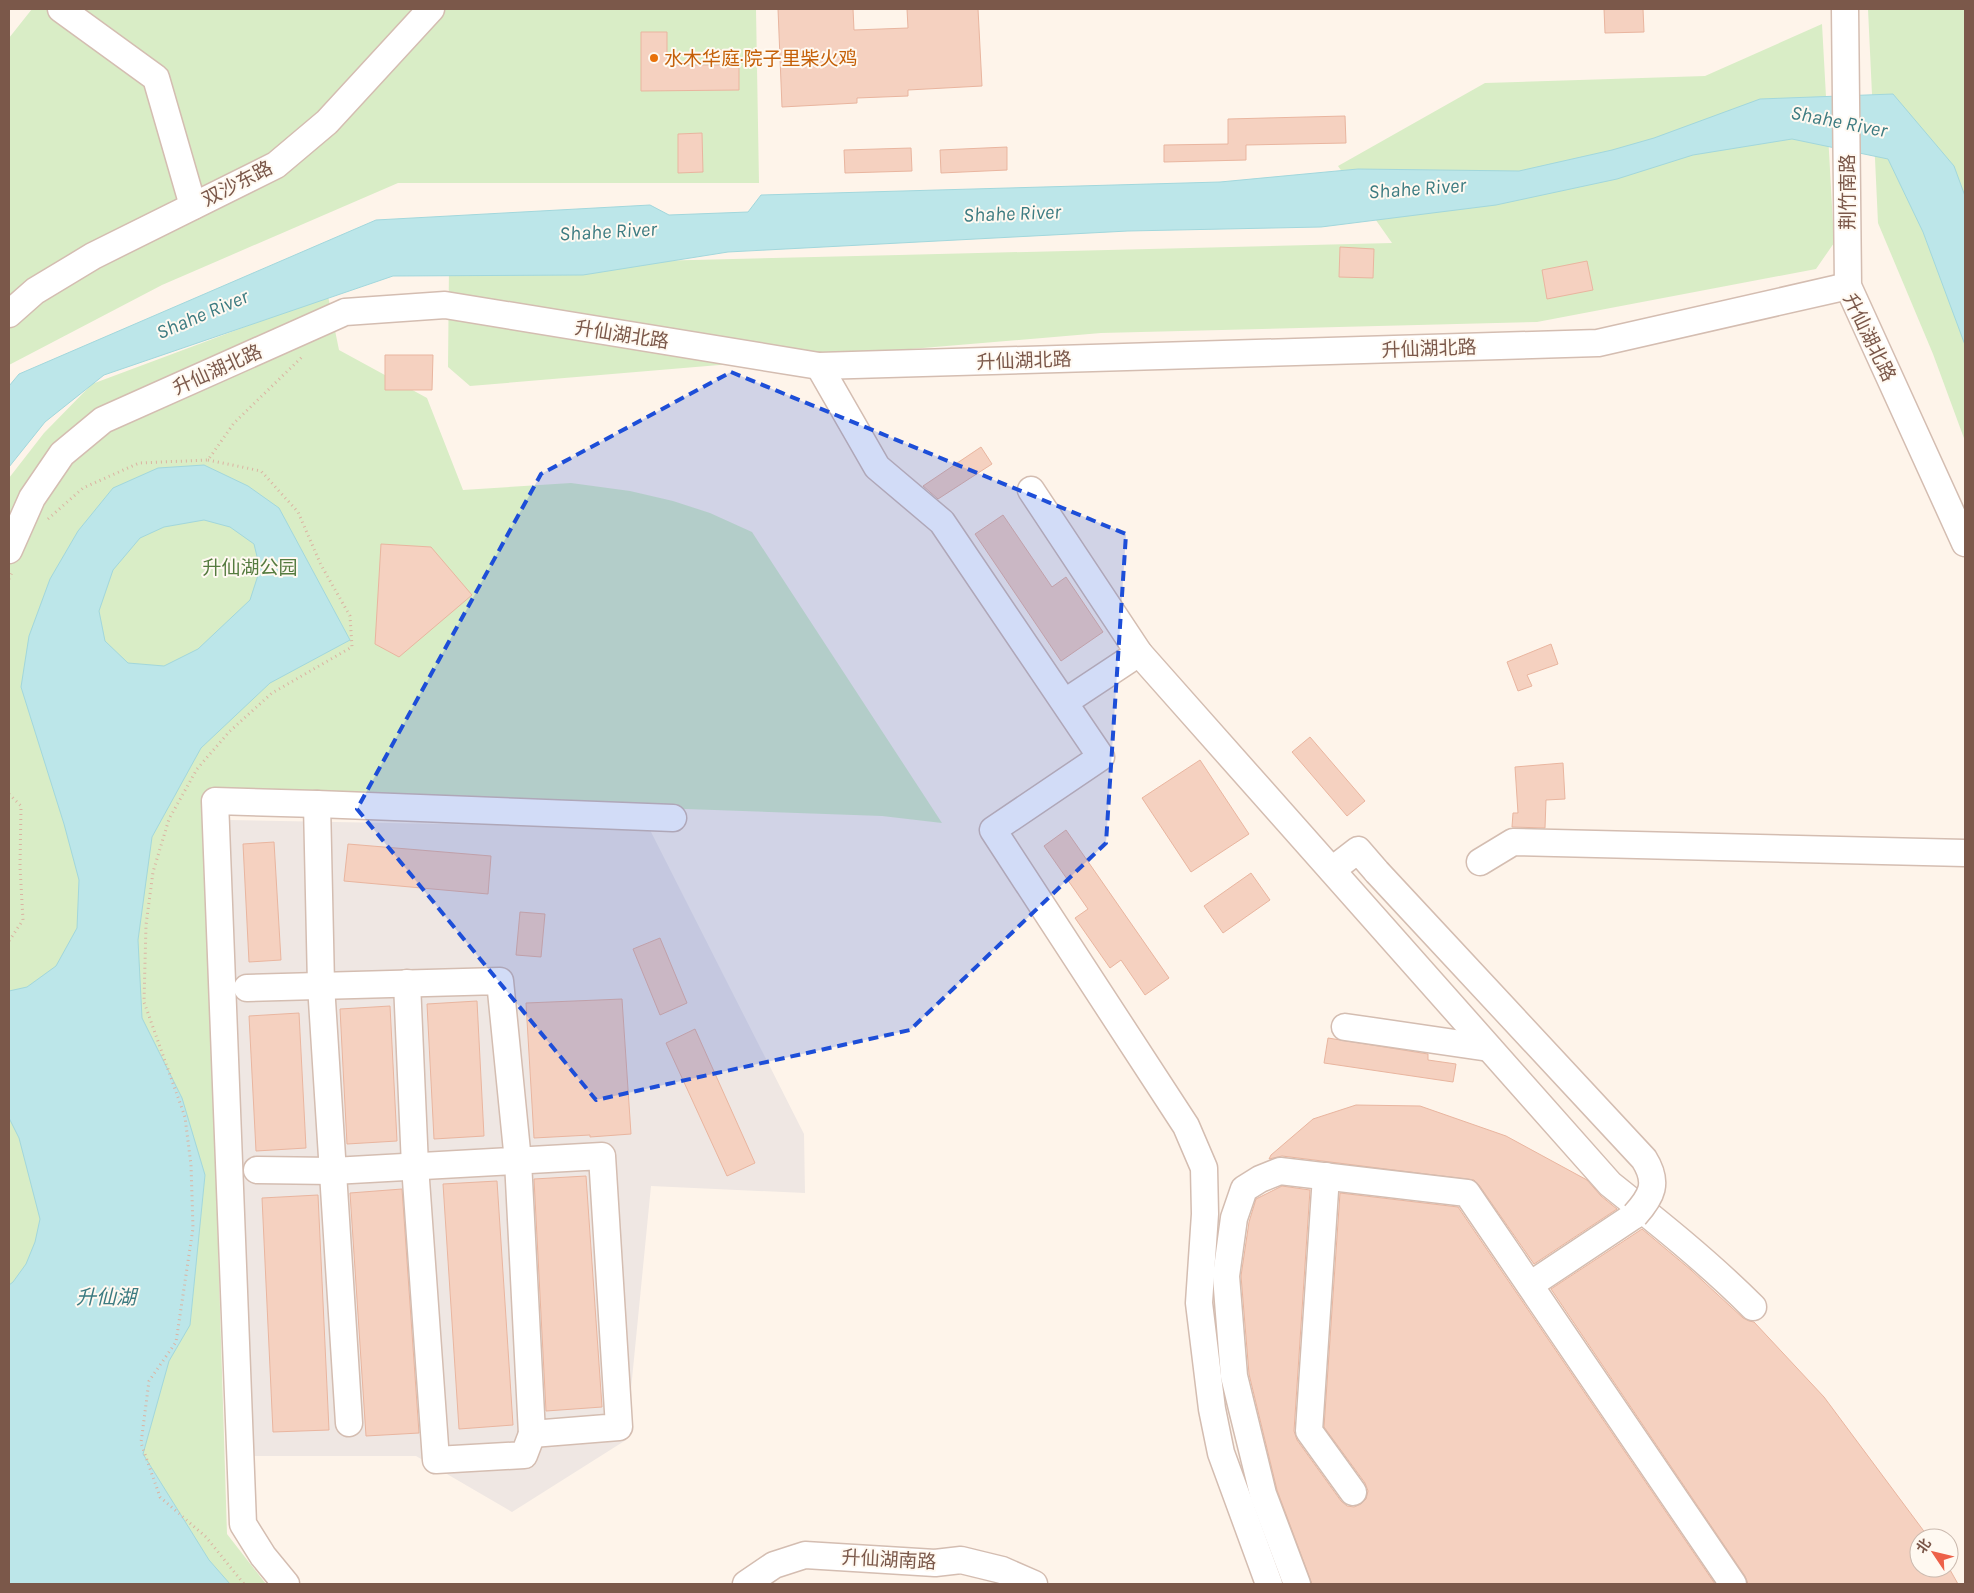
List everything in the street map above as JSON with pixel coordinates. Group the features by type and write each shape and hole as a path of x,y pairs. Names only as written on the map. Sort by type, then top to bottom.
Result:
{"street":[{"path":"61,9 156,78 193,206"},
{"name":"双沙东路","path":"9,314 35,291 93,256 276,165 327,122 431,9"},
{"name":"荆竹南路","path":"1845,9 1848,286"},
{"name":"升仙湖北路","path":"12,558 32,498 62,454 103,420 345,312 445,305 819,366 1598,343 1848,286 1965,543"},
{"path":"819,366 877,467 942,522 1101,757 993,830 1186,1126 1204,1168 1205,1214 1199,1303 1212,1409 1221,1453 1269,1584"},
{"path":"1030,490 1139,653 1610,1184 1721,1274 1753,1307"},
{"path":"1065,702 1139,653"},
{"path":"286,1584 263,1556 243,1524 216,801 673,818"},
{"path":"317,804 322,985 349,1423"},
{"path":"1480,862 1513,842 1965,853"},
{"path":"1332,870 1358,850 1644,1160 1652,1177 1652,1189 1648,1201 1629,1221 1530,1285"},
{"path":"247,988 322,985 407,983 500,981 518,1161 532,1434 524,1455 436,1460 415,1166 407,983"},
{"path":"1345,1027 1489,1048"},
{"path":"257,1170 333,1171 602,1156 619,1427 532,1434"},
{"path":"1296,1584 1262,1494 1234,1376 1226,1276 1234,1218 1244,1189 1280,1171 1467,1193 1733,1584"},
{"path":"1326,1176 1309,1432 1353,1492"},
{"name":"升仙湖南路","path":"746,1584 774,1565 805,1555 935,1563 961,1560 1002,1570 1034,1584"}],"path":[{"path":"45,522 83,488 139,463 208,460 234,423 308,351"},
{"path":"9,579 12,558"},
{"path":"9,794 21,806 20,867 23,920 9,941"}],"highlighted area":[{"path":"731,372 1126,534 1106,843 910,1030 596,1100 357,809 541,474"}],"shaded area":[{"path":"228,820 649,828 804,1134 805,1193 651,1186 626,1440 512,1512 416,1456 251,1456"}],"green space":[{"path":"32,9 756,9 759,183 398,183 162,285 9,365 9,38"},
{"path":"1868,9 1965,9 1965,441 1933,354 1878,223"},
{"path":"1822,24 1834,243 1816,269 1537,322 1101,333 470,386 448,367 449,266 1392,243 1338,166 1485,83 1705,76"},
{"name":"升仙湖公园","path":"328,296 339,350 427,398 463,490 571,483 630,491 673,501 710,513 752,532 942,823 882,816 204,792 227,1534 266,1584 9,1584 9,478 44,433 92,384"}],"water":[{"name":"Shahe River","path":"1893,94 1954,166 1965,196 1965,345 1923,232 1888,159 1792,139 1693,155 1617,179 1496,205 1321,227 1128,231 728,252 583,275 393,276 104,375 45,422 9,467 9,386 19,374 376,220 650,205 669,215 748,212 761,195 1220,182 1358,169 1519,171 1612,150 1654,138 1760,99"},
{"name":"升仙湖","path":"204,465 248,486 279,508 350,640 270,683 201,748 152,837 138,940 142,1018 182,1098 205,1175 190,1325 169,1361 143,1454 209,1560 230,1584 9,1584 9,1285 26,1264 35,1242 40,1219 19,1138 9,1118 9,991 27,987 56,966 77,928 79,880 64,824 21,687 29,636 50,579 78,531 113,488 158,468","holes":["204,520 230,527 254,544 260,569 250,600 198,649 164,666 128,663 105,641 99,611 113,570 140,538 164,527"]}],"building":[{"path":"778,9 853,9 854,30 908,28 907,9 978,9 982,86 908,90 908,96 857,98 857,103 782,107"},
{"path":"1604,9 1643,9 1644,32 1605,33"},
{"name":"水木华庭·院子里柴火鸡","path":"641,32 667,32 667,65 719,65 719,50 739,50 739,90 641,91"},
{"path":"1345,116 1346,143 1246,145 1246,160 1164,162 1164,145 1228,144 1228,119"},
{"path":"702,133 703,172 678,173 678,134"},
{"path":"1007,147 1007,170 941,173 940,150"},
{"path":"911,148 912,171 845,173 844,150"},
{"path":"1340,247 1374,249 1373,278 1339,277"},
{"path":"1587,261 1593,290 1547,299 1542,270"},
{"path":"385,355 433,355 432,390 385,390"},
{"path":"981,447 992,464 938,499 923,486"},
{"path":"1003,515 1052,587 1066,577 1103,632 1061,661 975,534"},
{"path":"381,544 431,547 472,595 399,657 375,644"},
{"path":"1551,644 1558,664 1527,675 1532,686 1518,691 1507,662"},
{"path":"1310,737 1365,801 1347,816 1292,752"},
{"path":"1200,760 1249,834 1191,872 1142,798"},
{"path":"1563,763 1565,799 1546,800 1545,828 1512,827 1513,813 1518,813 1515,767"},
{"path":"1066,830 1169,978 1145,995 1121,960 1110,968 1075,918 1088,909 1044,846"},
{"path":"274,842 281,960 249,962 243,844"},
{"path":"348,844 491,856 488,894 344,881"},
{"path":"1251,873 1270,900 1223,933 1204,906"},
{"path":"520,912 545,914 541,957 516,955"},
{"path":"660,938 687,1003 660,1015 633,949"},
{"path":"622,999 631,1134 534,1138 526,1003"},
{"path":"477,1001 484,1136 434,1139 427,1004"},
{"path":"390,1006 397,1141 347,1144 340,1009"},
{"path":"299,1013 306,1148 256,1151 249,1016"},
{"path":"695,1029 755,1163 727,1176 666,1043"},
{"path":"1328,1038 1428,1054 1428,1060 1456,1064 1453,1082 1324,1063"},
{"path":"1356,1105 1420,1106 1506,1136 1587,1180 1601,1196 1617,1209 1534,1264 1474,1180 1282,1156 1269,1159 1271,1155 1313,1119"},
{"path":"586,1176 602,1407 546,1411 534,1179"},
{"path":"497,1181 513,1425 459,1429 443,1184"},
{"path":"1282,1186 1310,1190 1294,1431 1297,1440 1341,1501 1347,1506 1354,1507 1366,1499 1368,1491 1365,1483 1324,1427 1340,1193 1458,1207 1715,1584 1312,1584 1277,1490 1249,1374 1241,1276 1249,1222 1256,1199"},
{"path":"402,1189 419,1433 366,1436 350,1193"},
{"path":"318,1195 329,1430 273,1432 262,1198"},
{"path":"1642,1229 1691,1270 1743,1318 1754,1322 1824,1397 1922,1528 1909,1528 1909,1578 1955,1578 1958,1584 1748,1584 1745,1576 1551,1289"}],"place":[{"name":"水木华庭·院子里柴火鸡","path":"654,58"}]}
